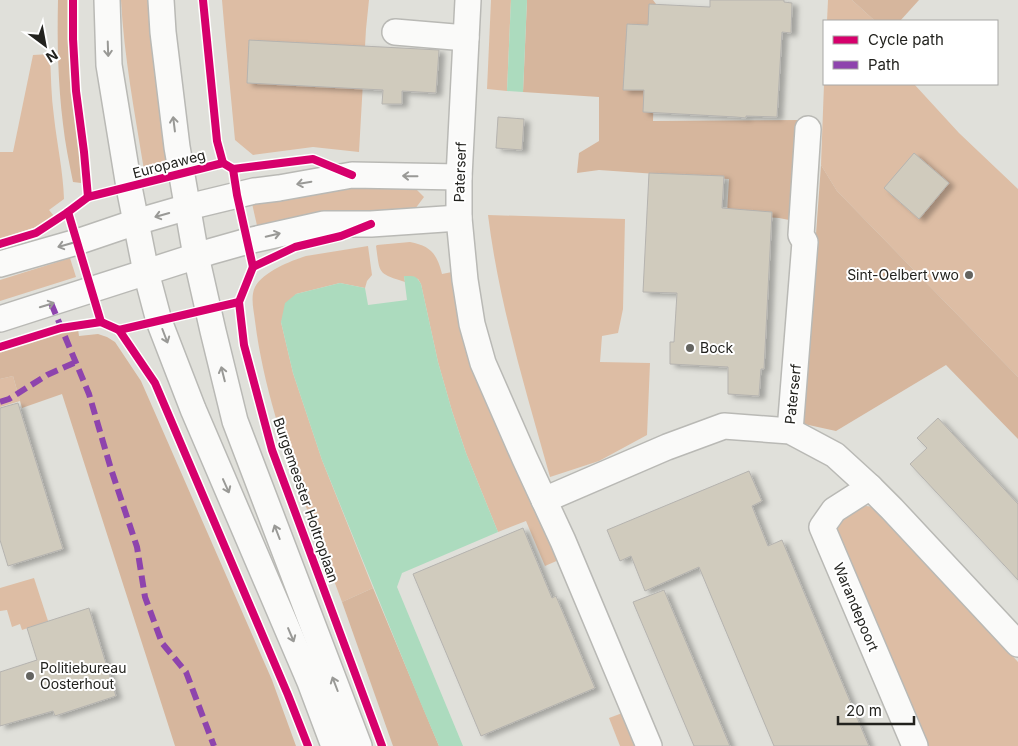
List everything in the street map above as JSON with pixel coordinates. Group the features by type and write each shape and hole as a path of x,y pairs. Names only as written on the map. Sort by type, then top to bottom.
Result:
{"street":[{"path":"107,0 109,65 129,187 146,272 159,321 193,409 310,682 334,746"},
{"path":"161,0 175,128 196,256 235,421 359,746"},
{"name":"Paterserf","path":"468,0 459,177 459,218 465,280 472,324 483,363 563,541 649,746"},
{"path":"395,32 466,38"},
{"name":"Paterserf","path":"544,500 667,446 724,426 790,431 805,242 801,235 808,129"},
{"path":"0,264 188,207 254,191 352,175 459,177"},
{"path":"0,319 196,256 248,241 324,224 371,224 459,218"},
{"path":"790,431 835,455 870,487 1018,644"},
{"name":"Warandepoort","path":"870,487 834,510 822,527 915,746"}],"shaded area":[{"path":"58,0 69,0 69,61 81,183 73,182 64,131 58,62"},
{"path":"121,0 154,0 174,162 144,170 127,64"},
{"path":"222,0 369,0 359,152 313,147 253,155 235,140"},
{"path":"491,0 511,0 507,91 487,89"},
{"path":"511,0 527,0 523,92 507,91"},
{"path":"527,0 653,0 656,4 653,121 801,120 794,221 727,214 729,179 599,170 577,173 579,153 599,141 599,97 523,92"},
{"path":"828,0 852,0 874,20 827,20"},
{"path":"852,0 919,0 901,20 874,20"},
{"path":"50,54 53,109 64,199 49,210 54,216 36,227 0,239 0,152 13,152 33,55"},
{"name":"Sint-Oelbert vwo","path":"824,85 915,85 959,133 1018,189 1018,377 837,191 821,165"},
{"path":"821,165 837,191 1018,377 1018,439 946,365 836,431 804,424 803,414"},
{"path":"336,187 414,187 424,197 415,209 258,230 251,199"},
{"path":"488,215 625,219 623,309 618,333 602,336 600,362 650,363 647,435 599,461 550,477 506,314"},
{"path":"410,242 423,246 432,252 438,261 442,274 452,272 457,309 561,559 545,566 526,521 498,532 466,453 452,411 438,362 421,284 418,279 404,276 405,282 389,277 382,271 378,262 377,245"},
{"path":"368,246 372,275 367,281 365,288 340,283 296,294 281,322 293,373 322,460 373,588 342,602 303,499 279,428 261,357 253,308 253,295 255,287 264,277 292,261 306,256"},
{"path":"70,258 76,277 0,301 0,280"},
{"path":"404,276 414,277 421,284 438,362 452,411 466,453 498,532 402,573 397,587 463,746 439,746 322,460 293,373 281,322 285,303 296,294 340,283 365,288 368,305 407,300"},
{"path":"78,329 79,336 98,334 115,342 141,381 272,680 296,746 175,746 62,394 22,408 13,376 0,379 0,352 58,332"},
{"path":"13,376 20,401 0,407 0,379"},
{"path":"858,507 874,507 880,512 1018,662 1018,746 925,746 836,532 837,523"},
{"path":"34,578 48,621 22,630 20,624 12,627 7,610 0,611 0,588"},
{"path":"373,588 439,746 393,746 342,602"},
{"path":"625,712 640,746 620,746 609,718"}],"building":[{"path":"710,0 784,0 784,2 792,3 791,33 782,32 777,117 746,116 746,118 643,112 644,90 623,90 627,24 648,25 649,4 710,7"},
{"path":"249,40 439,50 436,93 402,91 402,104 382,104 383,90 247,83"},
{"path":"498,117 524,119 522,150 496,148"},
{"path":"914,153 949,183 919,219 884,188"},
{"path":"649,173 724,176 722,208 772,212 764,369 761,369 759,396 728,394 728,367 670,364 670,342 674,342 677,293 643,292"},
{"path":"18,403 63,549 8,566 0,540 0,408"},
{"path":"938,418 1018,504 1018,580 910,464 927,448 917,438"},
{"path":"749,471 762,501 752,506 768,546 782,540 869,746 774,746 699,567 645,591 631,556 620,561 607,530"},
{"path":"523,528 552,598 556,596 595,688 481,736 413,574"},
{"path":"664,590 730,746 694,746 633,602"},
{"path":"89,608 116,696 55,716 53,711 0,726 0,672 37,660 27,628"}],"marked path":[{"path":"51,303 89,394 137,547 145,597 162,643 186,672 214,746"},
{"path":"0,402 9,399 47,375 76,362"}],"cycle path":[{"path":"73,0 76,91 88,197"},
{"path":"203,0 217,141 223,163"},
{"name":"Europaweg","path":"0,244 36,233 88,197 223,163 233,169 313,159 352,175"},
{"name":"Burgemeester Holtroplaan","path":"233,169 253,267 239,302 244,345 272,450 382,746"},
{"path":"68,212 101,322"},
{"path":"253,267 295,247 341,236 371,224"},
{"path":"119,330 239,302"},
{"path":"101,322 119,330 155,383 308,746"},
{"path":"0,347 61,328 101,322"}],"place":[{"name":"Sint-Oelbert vwo","path":"969,275"},
{"name":"Bock","path":"690,348"},
{"name":"Politiebureau Oosterhout","path":"30,676"}]}
